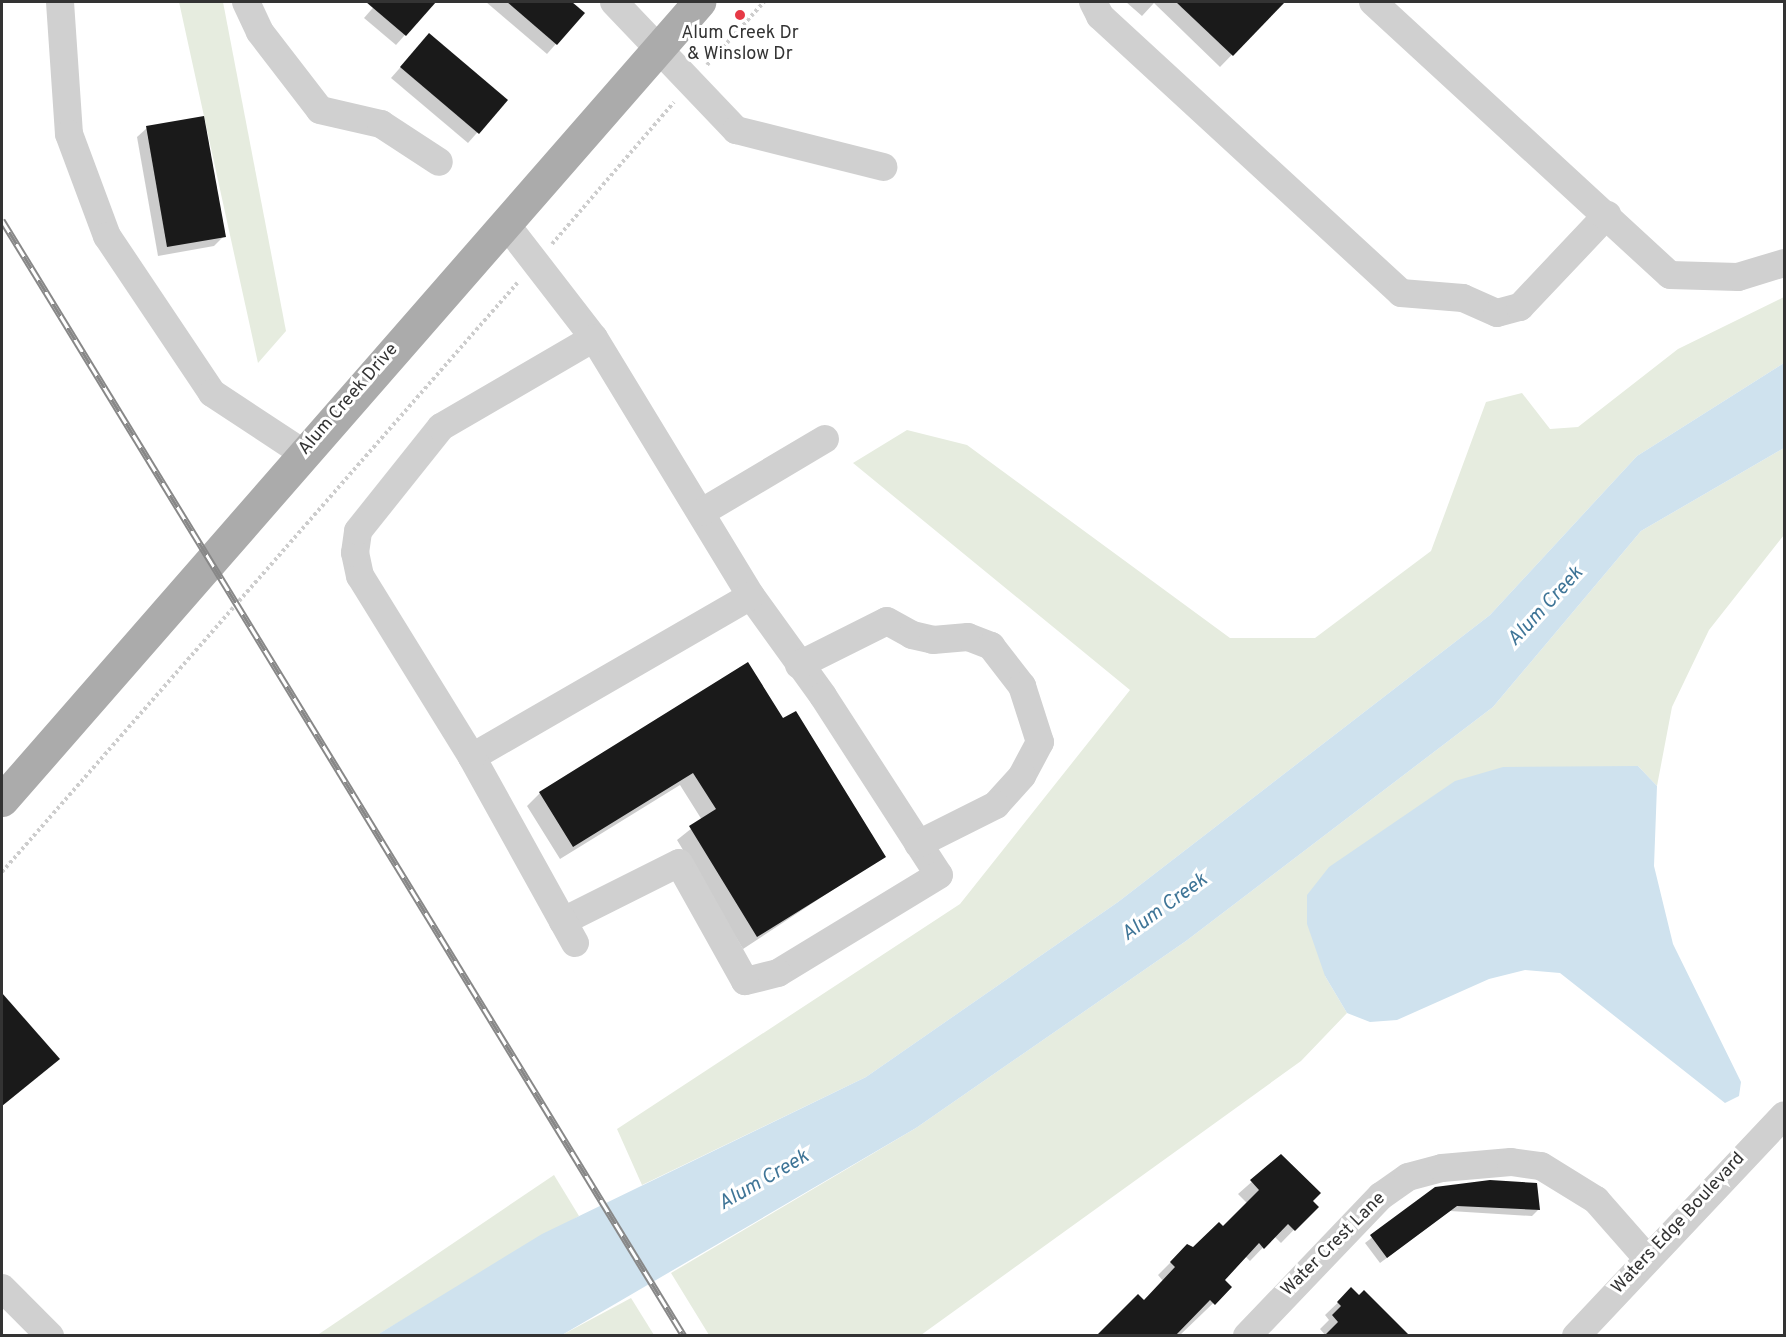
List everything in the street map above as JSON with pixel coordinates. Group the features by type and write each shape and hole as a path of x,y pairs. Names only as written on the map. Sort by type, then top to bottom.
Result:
{"main road":[{"name":"Alum Creek Drive","path":"2,800 699,2"}],"street":[{"path":"60,2 69,134 107,236 212,393 303,453"},
{"path":"246,2 260,32 320,110 381,124 439,162"},
{"path":"614,2 661,46 736,130 883,167"},
{"path":"1093,2 1100,16 1401,293 1463,298 1497,313 1520,307 1607,215"},
{"path":"1373,2 1670,275 1738,277 1785,263"},
{"path":"506,223 538,260 594,338 752,596 939,875 778,973 745,981 679,863 569,932 472,757 360,576 355,553 358,531 441,427 594,338"},
{"path":"702,512 825,439"},
{"path":"472,757 752,596"},
{"path":"799,665 887,621 922,637 968,637 991,646 1022,686 1040,742 1022,776 996,805 918,844"},
{"name":"Waters Edge Boulevard","path":"1576,1335 1785,1115"},
{"name":"Water Crest Lane","path":"1247,1335 1381,1196 1408,1177 1442,1168 1511,1162 1541,1166 1596,1200 1647,1258"},
{"path":"2,1288 50,1335"}],"path":[{"path":"2,872 692,81 764,2"}],"shaded area":[{"path":"179,2 223,2 286,331 258,363"},
{"path":"1784,297 1784,363 1637,456 1490,615 1118,902 866,1077 642,1185 617,1129 960,904 1130,690 853,463 907,430 967,445 1230,638 1315,638 1431,551 1486,402 1522,393 1550,429 1578,427 1678,349"},
{"path":"1784,448 1784,535 1709,630 1672,707 1657,786 1638,766 1325,976 1347,1013 1301,1061 921,1335 709,1335 671,1273 916,1128 1186,941 1493,707 1641,531"},
{"path":"554,1175 579,1216 377,1335 316,1336"},
{"path":"631,1298 654,1335 562,1335"}],"water":[{"name":"Alum Creek","path":"1784,363 1784,448 1641,531 1493,707 1186,941 916,1128 562,1335 377,1335 542,1234 866,1077 1118,902 1490,615 1637,456"},
{"path":"1638,766 1657,786 1654,866 1673,944 1741,1082 1739,1096 1725,1103 1560,973 1525,970 1489,979 1397,1020 1370,1022 1347,1013 1325,976 1307,924 1307,895 1329,867 1455,781 1503,767"}],"building":[{"path":"366,2 436,2 406,36"},
{"path":"507,2 572,2 585,13 557,45"},
{"path":"1176,2 1285,2 1233,56"},
{"path":"429,33 508,100 479,134 400,67"},
{"path":"204,116 226,237 167,247 146,126"},
{"path":"748,662 783,718 796,711 886,857 757,937 689,826 716,809 693,773 573,847 539,792"},
{"path":"2,993 60,1059 2,1106"},
{"path":"1281,1154 1321,1193 1313,1201 1319,1207 1295,1231 1288,1224 1264,1249 1259,1243 1225,1280 1232,1287 1215,1305 1210,1300 1176,1335 1097,1335 1138,1294 1144,1300 1175,1267 1170,1262 1187,1244 1193,1247 1219,1222 1223,1226 1259,1190 1250,1180"},
{"path":"1490,1180 1537,1183 1540,1210 1457,1206 1387,1258 1370,1235 1435,1187"},
{"path":"1351,1287 1359,1295 1364,1290 1409,1335 1325,1335 1338,1322 1332,1315 1341,1306 1337,1302"}],"railway":[{"path":"2,220 684,1336"}],"place":[{"name":"Alum Creek Dr & Winslow Dr","path":"740,15"}]}
